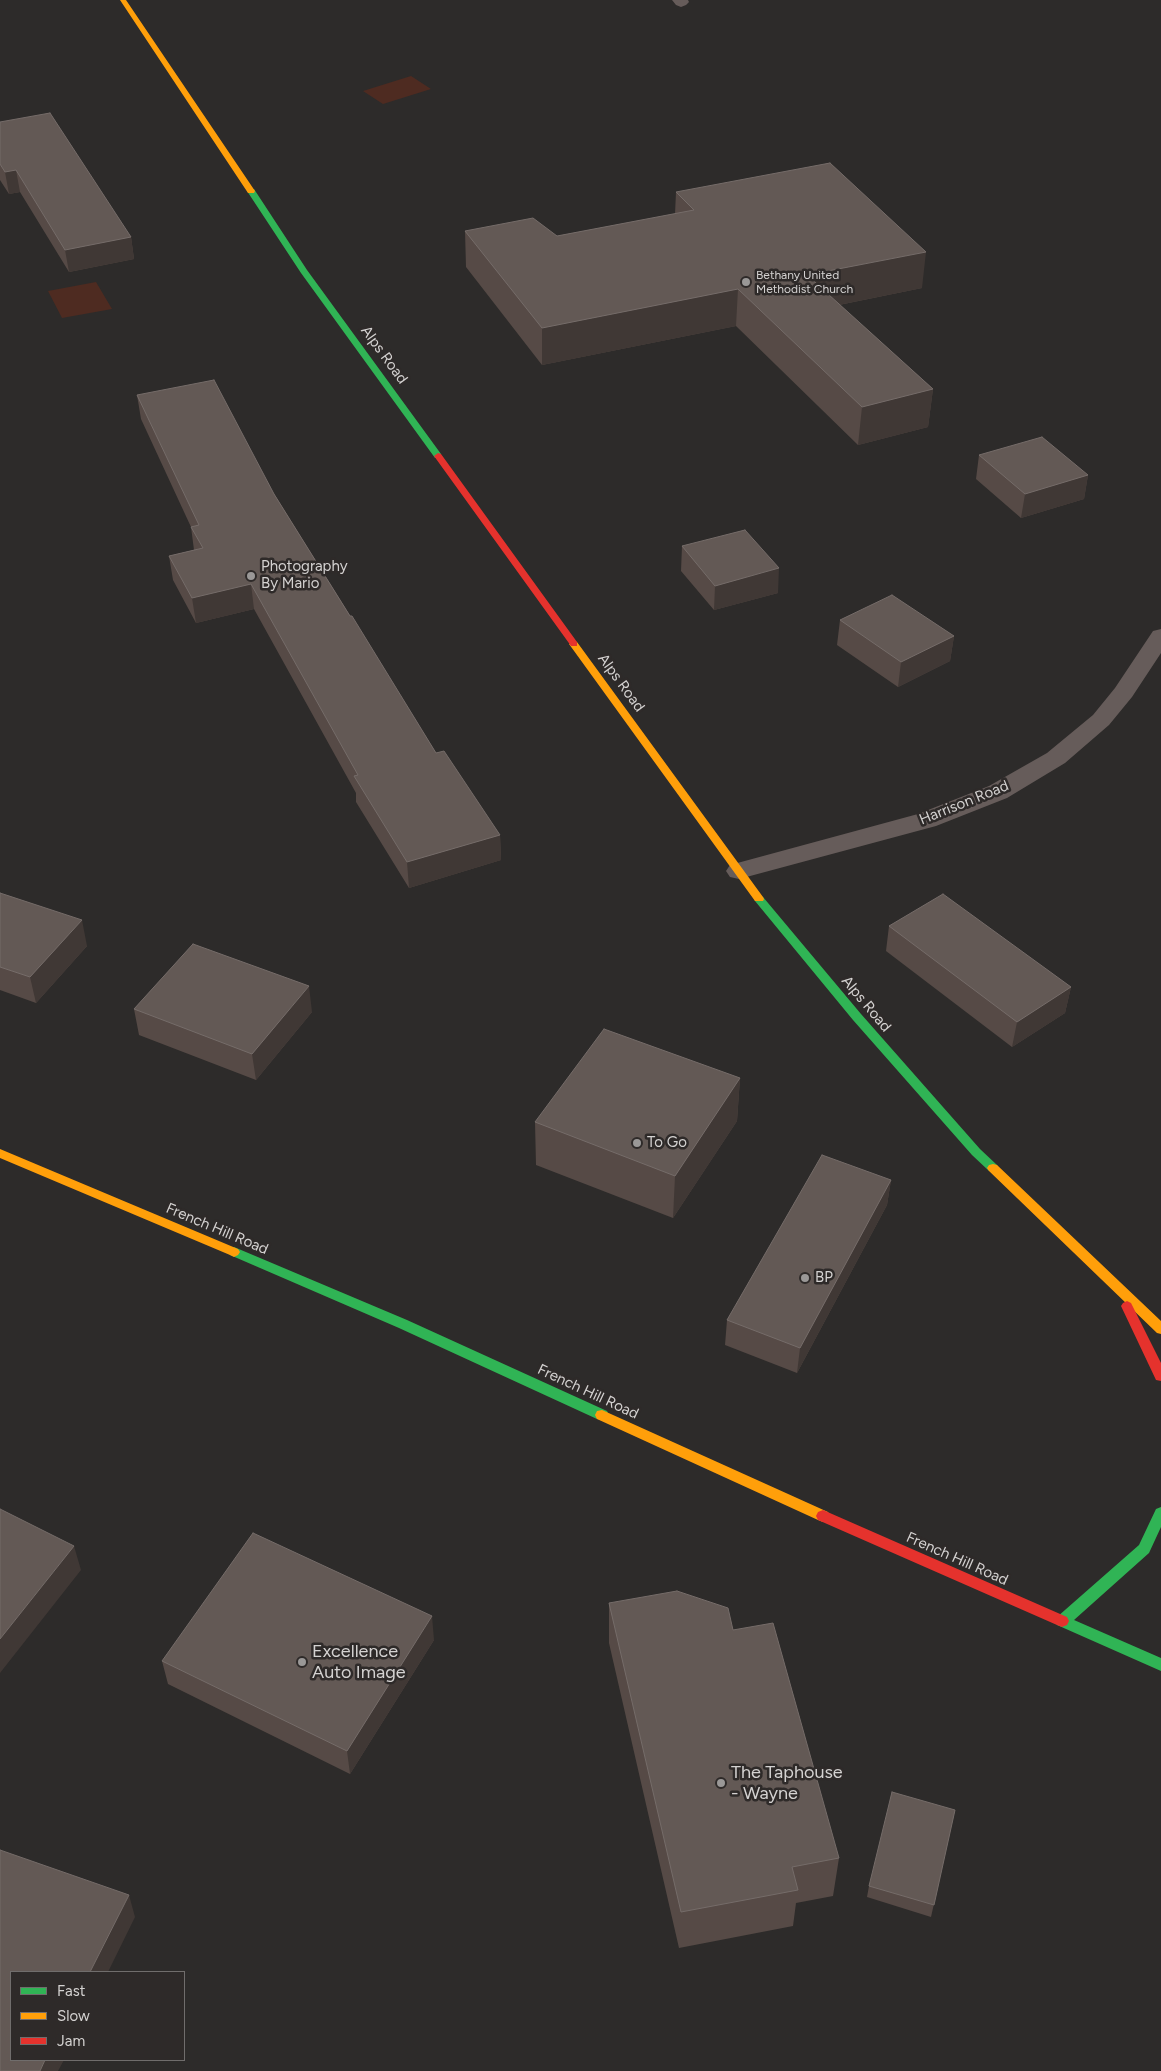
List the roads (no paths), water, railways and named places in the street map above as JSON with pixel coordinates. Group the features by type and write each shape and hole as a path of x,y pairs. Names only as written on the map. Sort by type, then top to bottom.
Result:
{"main road":[{"name":"Alps Road","path":"123,0 304,271 764,906 851,1010 976,1152 1161,1329"},
{"name":"French Hill Road","path":"0,1153 412,1328 796,1504 1161,1665"},
{"path":"1119,1289 1161,1376"},
{"path":"1062,1621 1144,1549 1161,1513"}],"street":[{"name":"Harrison Road","path":"739,871 927,820 998,792 1056,758 1101,720 1124,692 1161,636"}],"place":[{"name":"Bethany United Methodist Church","path":"746,282"},
{"name":"Photography By Mario","path":"251,576"},
{"name":"To Go","path":"637,1143"},
{"name":"BP","path":"805,1278"},
{"name":"Excellence Auto Image","path":"302,1662"},
{"name":"The Taphouse - Wayne","path":"721,1783"}]}
